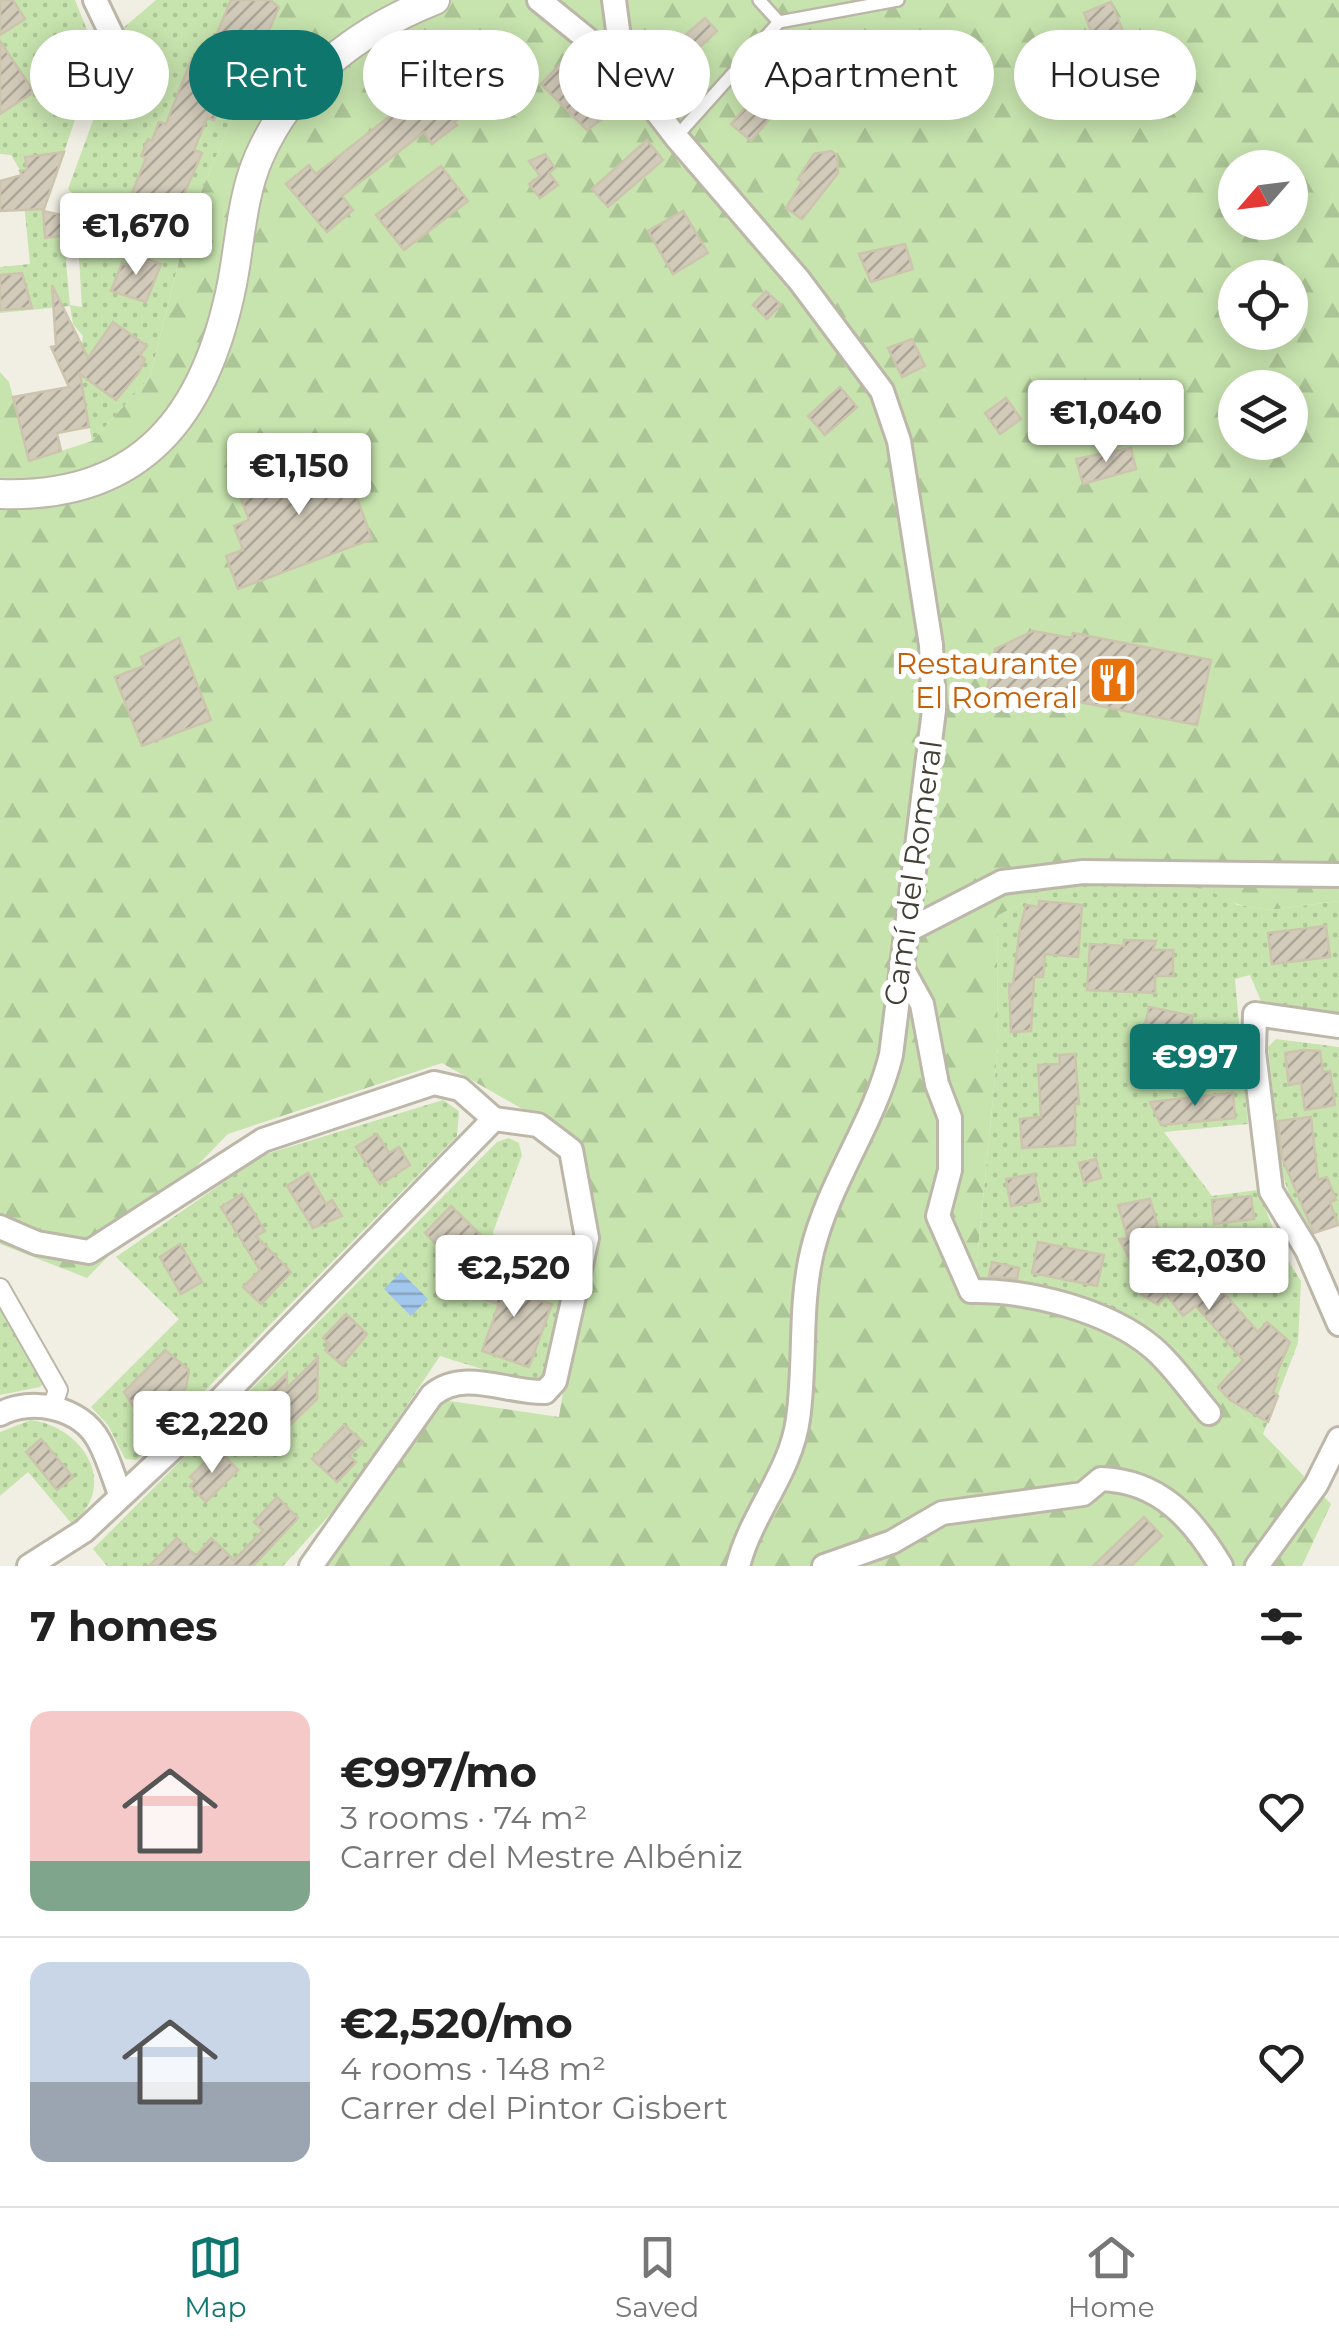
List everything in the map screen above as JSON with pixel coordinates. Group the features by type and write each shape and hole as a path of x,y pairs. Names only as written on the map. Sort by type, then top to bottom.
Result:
{"street":[{"path":"94,0 109,30"},
{"path":"0,494 44,496 76,487 147,453 172,426 210,370 257,161 278,120 321,65 396,8 434,0"},
{"name":"Camí del Romeral","path":"539,0 576,30"},
{"path":"614,0 618,30"},
{"name":"Camí del Romeral","path":"663,120 844,339 882,392 899,442 931,645 934,710 883,1088 843,1164 812,1251 804,1306 798,1421 782,1472 738,1566"},
{"path":"907,931 1002,882 1083,872 1339,875"},
{"path":"901,966 922,1004 937,1084 950,1118 950,1170 938,1216 971,1291 998,1290 1113,1323 1153,1348 1209,1412"},
{"path":"1339,1026 1255,1014 1254,1052 1271,1191 1306,1250 1339,1324"},
{"path":"0,1227 52,1247 89,1252 120,1236 263,1140 434,1083 460,1089 494,1119 538,1124 571,1150 587,1238 555,1381 545,1392 447,1383 421,1410 308,1566 295,1566"},
{"path":"30,1566 84,1531 174,1447 494,1119"},
{"path":"0,1288 58,1390 52,1408"},
{"path":"0,1414 26,1406 52,1408 98,1437 120,1494"},
{"path":"1257,1566 1316,1485 1339,1439"},
{"path":"824,1566 892,1542 942,1513 1084,1494 1101,1480 1125,1480 1195,1523 1221,1566"}],"lane":[{"path":"759,0 779,22"},
{"path":"676,137 779,22 898,0"}],"green space":[{"path":"0,0 75,0 87,30 30,30 30,120 75,120 44,211 70,217 66,262 70,305 82,307 79,259 86,207 68,189 93,120 169,120 169,30 122,29 156,0 282,0 269,30 189,30 189,120 231,120 189,220 150,377 92,441 78,366 83,336 73,324 70,306 0,313 0,267 30,264 21,172 11,155 0,154"},
{"path":"282,0 1339,0 1339,901 1270,910 1243,906 1182,885 1089,881 1057,886 997,916 998,1047 975,1280 1128,1308 1202,1371 1331,1504 1302,1566 321,1566 436,1399 559,1417 587,1238 578,1141 442,1063 228,1134 87,1278 0,1244 0,372 9,382 30,461 92,441 150,377 189,220 231,120 343,120 343,30 269,30"},
{"path":"1089,881 1182,885 1208,890 1238,905 1270,910 1339,901 1339,1012 1261,1001 1250,975 1235,979 1248,1124 1164,1132 1212,1196 1258,1190 1282,1251 1301,1281 1298,1343 1263,1434 1202,1371 1128,1308 975,1281 998,1047 997,916 1057,886"},
{"path":"1276,1039 1339,1047 1339,1225 1304,1237 1281,1171 1268,1047"},
{"path":"443,1100 459,1111 457,1136 136,1460 125,1459 108,1425 91,1407 179,1319 116,1257 263,1155"},
{"path":"509,1138 519,1143 522,1155 493,1232 494,1243 508,1258 572,1265 541,1381 533,1385 440,1356 346,1497 283,1566 107,1566 93,1549 497,1142"},
{"path":"0,1304 44,1382 40,1387 0,1395"},
{"path":"31,1420 66,1434 89,1460 93,1492 86,1509 72,1524 28,1472 0,1496 0,1432"}],"water":[{"path":"401,1272 428,1299 411,1316 384,1289"}],"building":[{"path":"0,0 13,0 25,19 0,35"},
{"path":"231,0 270,0 279,7 269,30 218,30"},
{"path":"1111,2 1123,30 1090,30 1084,13"},
{"path":"705,18 717,31 710,38 710,30 691,30"},
{"path":"0,41 30,86 30,95 0,114"},
{"path":"559,65 559,102 541,84"},
{"path":"189,66 189,120 206,120 194,150 202,153 167,233 124,213 146,158 141,156 148,139 152,141 159,122 166,124"},
{"path":"385,120 457,120 457,125 432,144 424,132 342,196 353,210 327,232 286,184 309,165 316,174"},
{"path":"577,120 601,120 587,130"},
{"path":"734,120 769,120 751,141 731,124"},
{"path":"647,140 663,160 608,207 592,189"},
{"path":"831,151 837,155 838,173 802,219 786,208 802,182 798,179 814,154"},
{"path":"64,152 44,209 0,211 0,181 22,175 20,171 27,170 25,157"},
{"path":"545,154 555,168 549,173 558,185 540,198 529,184 540,176 529,161"},
{"path":"441,166 468,201 404,250 376,215"},
{"path":"43,211 70,217 67,235 45,238"},
{"path":"683,211 708,253 673,274 648,231"},
{"path":"905,244 913,269 871,282 859,254"},
{"path":"132,254 161,264 146,302 111,291 122,263 128,266"},
{"path":"22,273 32,308 0,310 0,275"},
{"path":"52,285 88,358 113,322 147,346 140,355 145,359 139,372 116,400 80,374 89,427 57,433 61,451 29,461 13,397 69,387 51,347 56,346"},
{"path":"766,291 781,305 767,319 753,305"},
{"path":"912,339 925,366 902,377 888,348"},
{"path":"840,387 857,407 825,435 808,416"},
{"path":"1006,398 1021,419 1000,434 985,413"},
{"path":"336,441 372,539 238,589 226,556 243,550 234,526 249,520 240,496 291,477 285,460"},
{"path":"1131,448 1136,469 1083,484 1076,459"},
{"path":"1033,631 1072,638 1073,633 1211,660 1197,725 1064,699 1062,706 1042,702 1041,707 986,696 995,649"},
{"path":"179,638 211,720 142,746 115,677 144,666 141,657"},
{"path":"1039,901 1082,905 1078,957 1045,954 1043,977 1034,977 1031,1031 1011,1032 1009,984 1013,984 1020,928 1026,905 1039,907"},
{"path":"1326,926 1330,957 1272,964 1268,933"},
{"path":"1124,940 1156,941 1153,950 1173,950 1173,976 1155,976 1155,993 1087,990 1090,944 1124,946"},
{"path":"1149,1007 1193,1016 1184,1055 1140,1046"},
{"path":"1320,1051 1323,1072 1330,1071 1335,1105 1305,1110 1301,1083 1289,1085 1285,1053"},
{"path":"1075,1054 1079,1104 1075,1104 1075,1145 1022,1148 1020,1119 1041,1117 1038,1065 1060,1064 1059,1055"},
{"path":"1233,1093 1235,1118 1161,1125 1150,1102"},
{"path":"1311,1117 1318,1180 1327,1177 1336,1200 1330,1202 1338,1225 1314,1233 1282,1158 1278,1121"},
{"path":"377,1134 389,1153 399,1147 410,1165 380,1184 356,1147"},
{"path":"1096,1159 1101,1178 1084,1183 1079,1163"},
{"path":"308,1173 326,1204 332,1200 342,1216 313,1228 287,1186"},
{"path":"1034,1174 1040,1201 1011,1206 1006,1179"},
{"path":"242,1194 265,1231 256,1236 291,1272 261,1304 243,1287 260,1270 221,1207"},
{"path":"1251,1196 1254,1219 1214,1224 1212,1200"},
{"path":"1150,1199 1162,1241 1148,1261 1179,1283 1198,1261 1229,1290 1224,1293 1258,1332 1267,1322 1290,1342 1275,1377 1278,1378 1273,1392 1278,1396 1268,1422 1230,1400 1218,1387 1243,1360 1196,1306 1183,1316 1166,1294 1158,1305 1141,1294 1145,1287 1119,1239 1128,1239 1118,1205"},
{"path":"451,1206 485,1239 458,1266 425,1233"},
{"path":"1038,1242 1104,1255 1097,1286 1032,1273"},
{"path":"180,1244 202,1282 181,1294 160,1257"},
{"path":"992,1262 1019,1268 1017,1279 989,1276"},
{"path":"487,1276 500,1280 509,1276 534,1284 529,1298 552,1304 529,1367 482,1351 499,1304 480,1298"},
{"path":"346,1314 367,1334 342,1365 325,1350 330,1345 323,1338"},
{"path":"165,1350 189,1370 186,1388 163,1413 139,1415 124,1392"},
{"path":"318,1357 317,1399 289,1426 261,1399 287,1373 287,1388"},
{"path":"344,1425 363,1442 349,1456 356,1462 337,1482 312,1459"},
{"path":"41,1439 73,1477 57,1490 26,1452"},
{"path":"222,1453 238,1470 206,1502 190,1486 195,1481 190,1477 213,1454 217,1458"},
{"path":"277,1497 298,1518 253,1566 149,1566 177,1538 196,1556 211,1538 234,1560 263,1530 254,1522"},
{"path":"1144,1517 1162,1536 1131,1566 1093,1566"}],"place":[{"name":"Restaurante El Romeral","path":"1113,680"}]}
